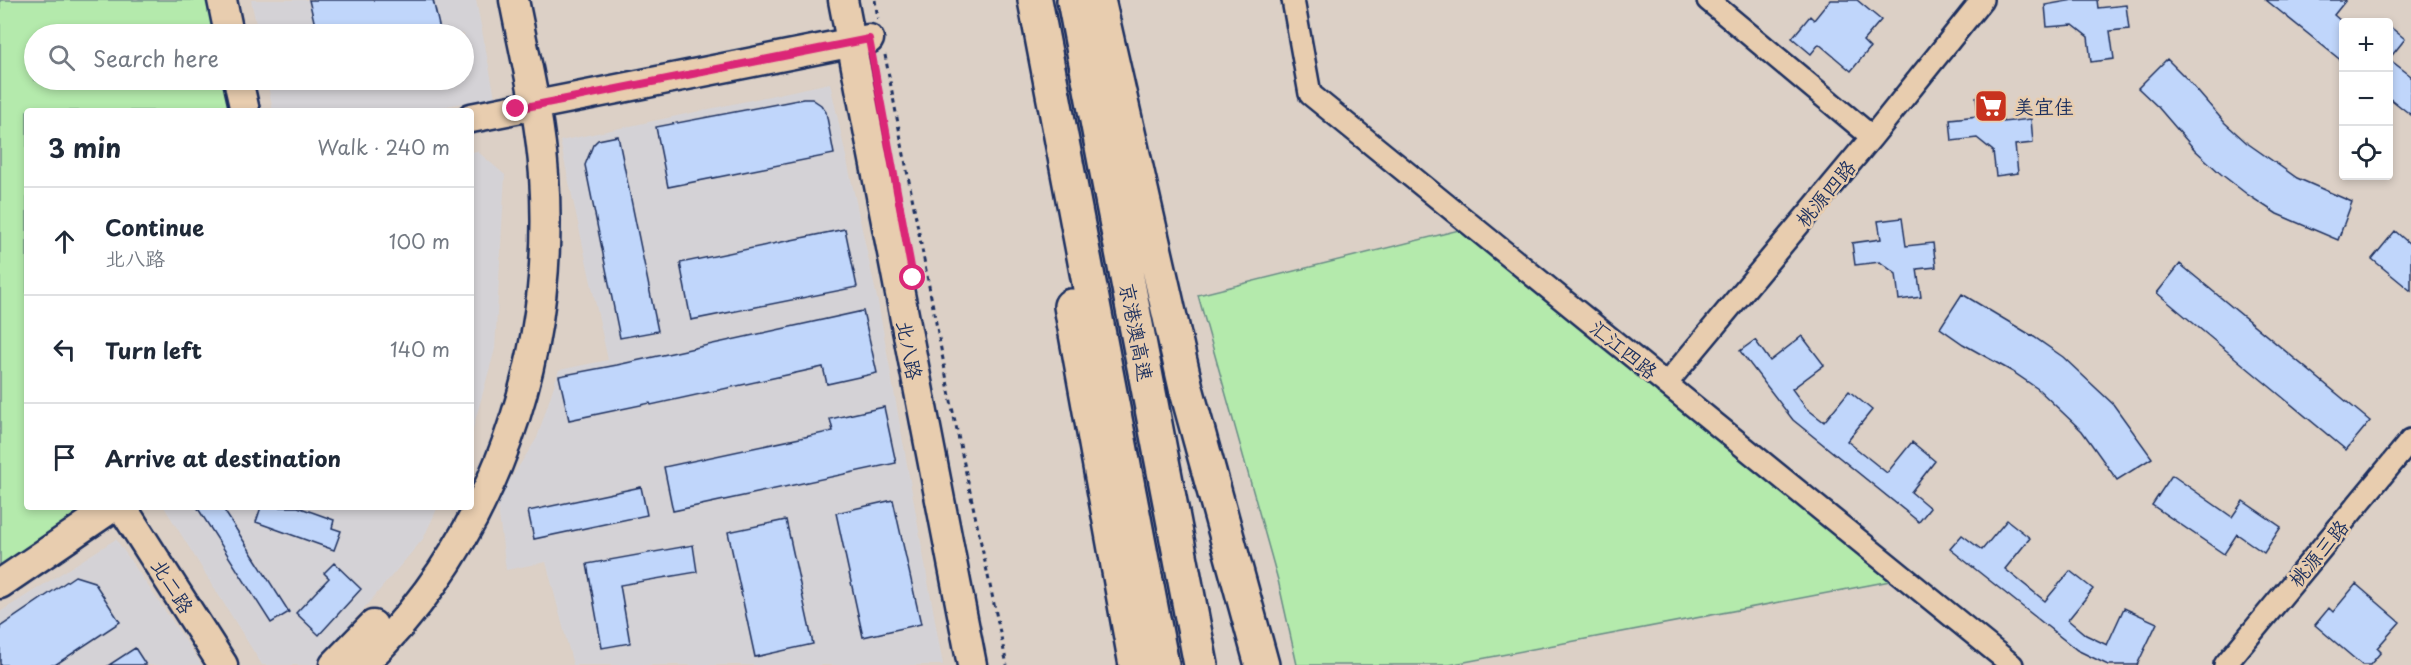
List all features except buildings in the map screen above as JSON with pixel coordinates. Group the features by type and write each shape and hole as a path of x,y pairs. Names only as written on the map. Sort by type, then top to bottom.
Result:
{"highway":[{"name":"京港澳高速","path":"1035,0 1162,665"},
{"name":"京港澳高速","path":"1074,0 1201,665"},
{"path":"1098,0 1186,388 1262,665"},
{"path":"1053,89 1058,236 1136,665"}],"street":[{"path":"222,0 227,24"},
{"path":"362,665 419,603 459,547 510,436 526,384 538,328 544,276 544,173 495,0"},
{"path":"474,472 492,429 507,379 519,324 525,274 525,107 514,0"},
{"name":"北八路","path":"843,0 871,38 972,665"},
{"name":"北八路","path":"861,0 871,38 990,665"},
{"name":"汇江四路","path":"1293,0 1310,94 2012,665"},
{"path":"1708,0 1872,137"},
{"name":"桃源四路","path":"1666,384 1872,137 1982,0"},
{"path":"474,117 871,38"},
{"path":"240,90 243,108"},
{"name":"桃源三路","path":"2225,665 2411,440"},
{"path":"0,584 109,510"},
{"name":"北二路","path":"124,510 223,665"},
{"path":"334,665 404,591 442,537 456,510"}],"path":[{"path":"874,0 871,38 1007,665"}],"shaded area":[{"path":"251,0 476,0 495,97 437,108 272,108 269,90 474,90 474,24 256,24"},
{"path":"830,83 878,302 943,665 573,665 546,562 506,570 497,500 537,438 559,370 608,360 560,141"},
{"path":"477,151 505,175 495,349 474,425 474,152"},
{"path":"166,510 437,510 423,539 316,665 262,665"},
{"path":"116,539 202,665 0,665 0,612"}],"green space":[{"path":"0,0 222,0 227,24 24,24 24,90 240,90 244,108 24,108 24,510 109,510 0,583"},
{"path":"1463,229 1890,581 1449,665 1297,665 1278,580 1198,295"}],"place":[{"name":"美宜佳","path":"1991,106"}],"route":[{"path":"516,109 869,39 913,278"}]}
